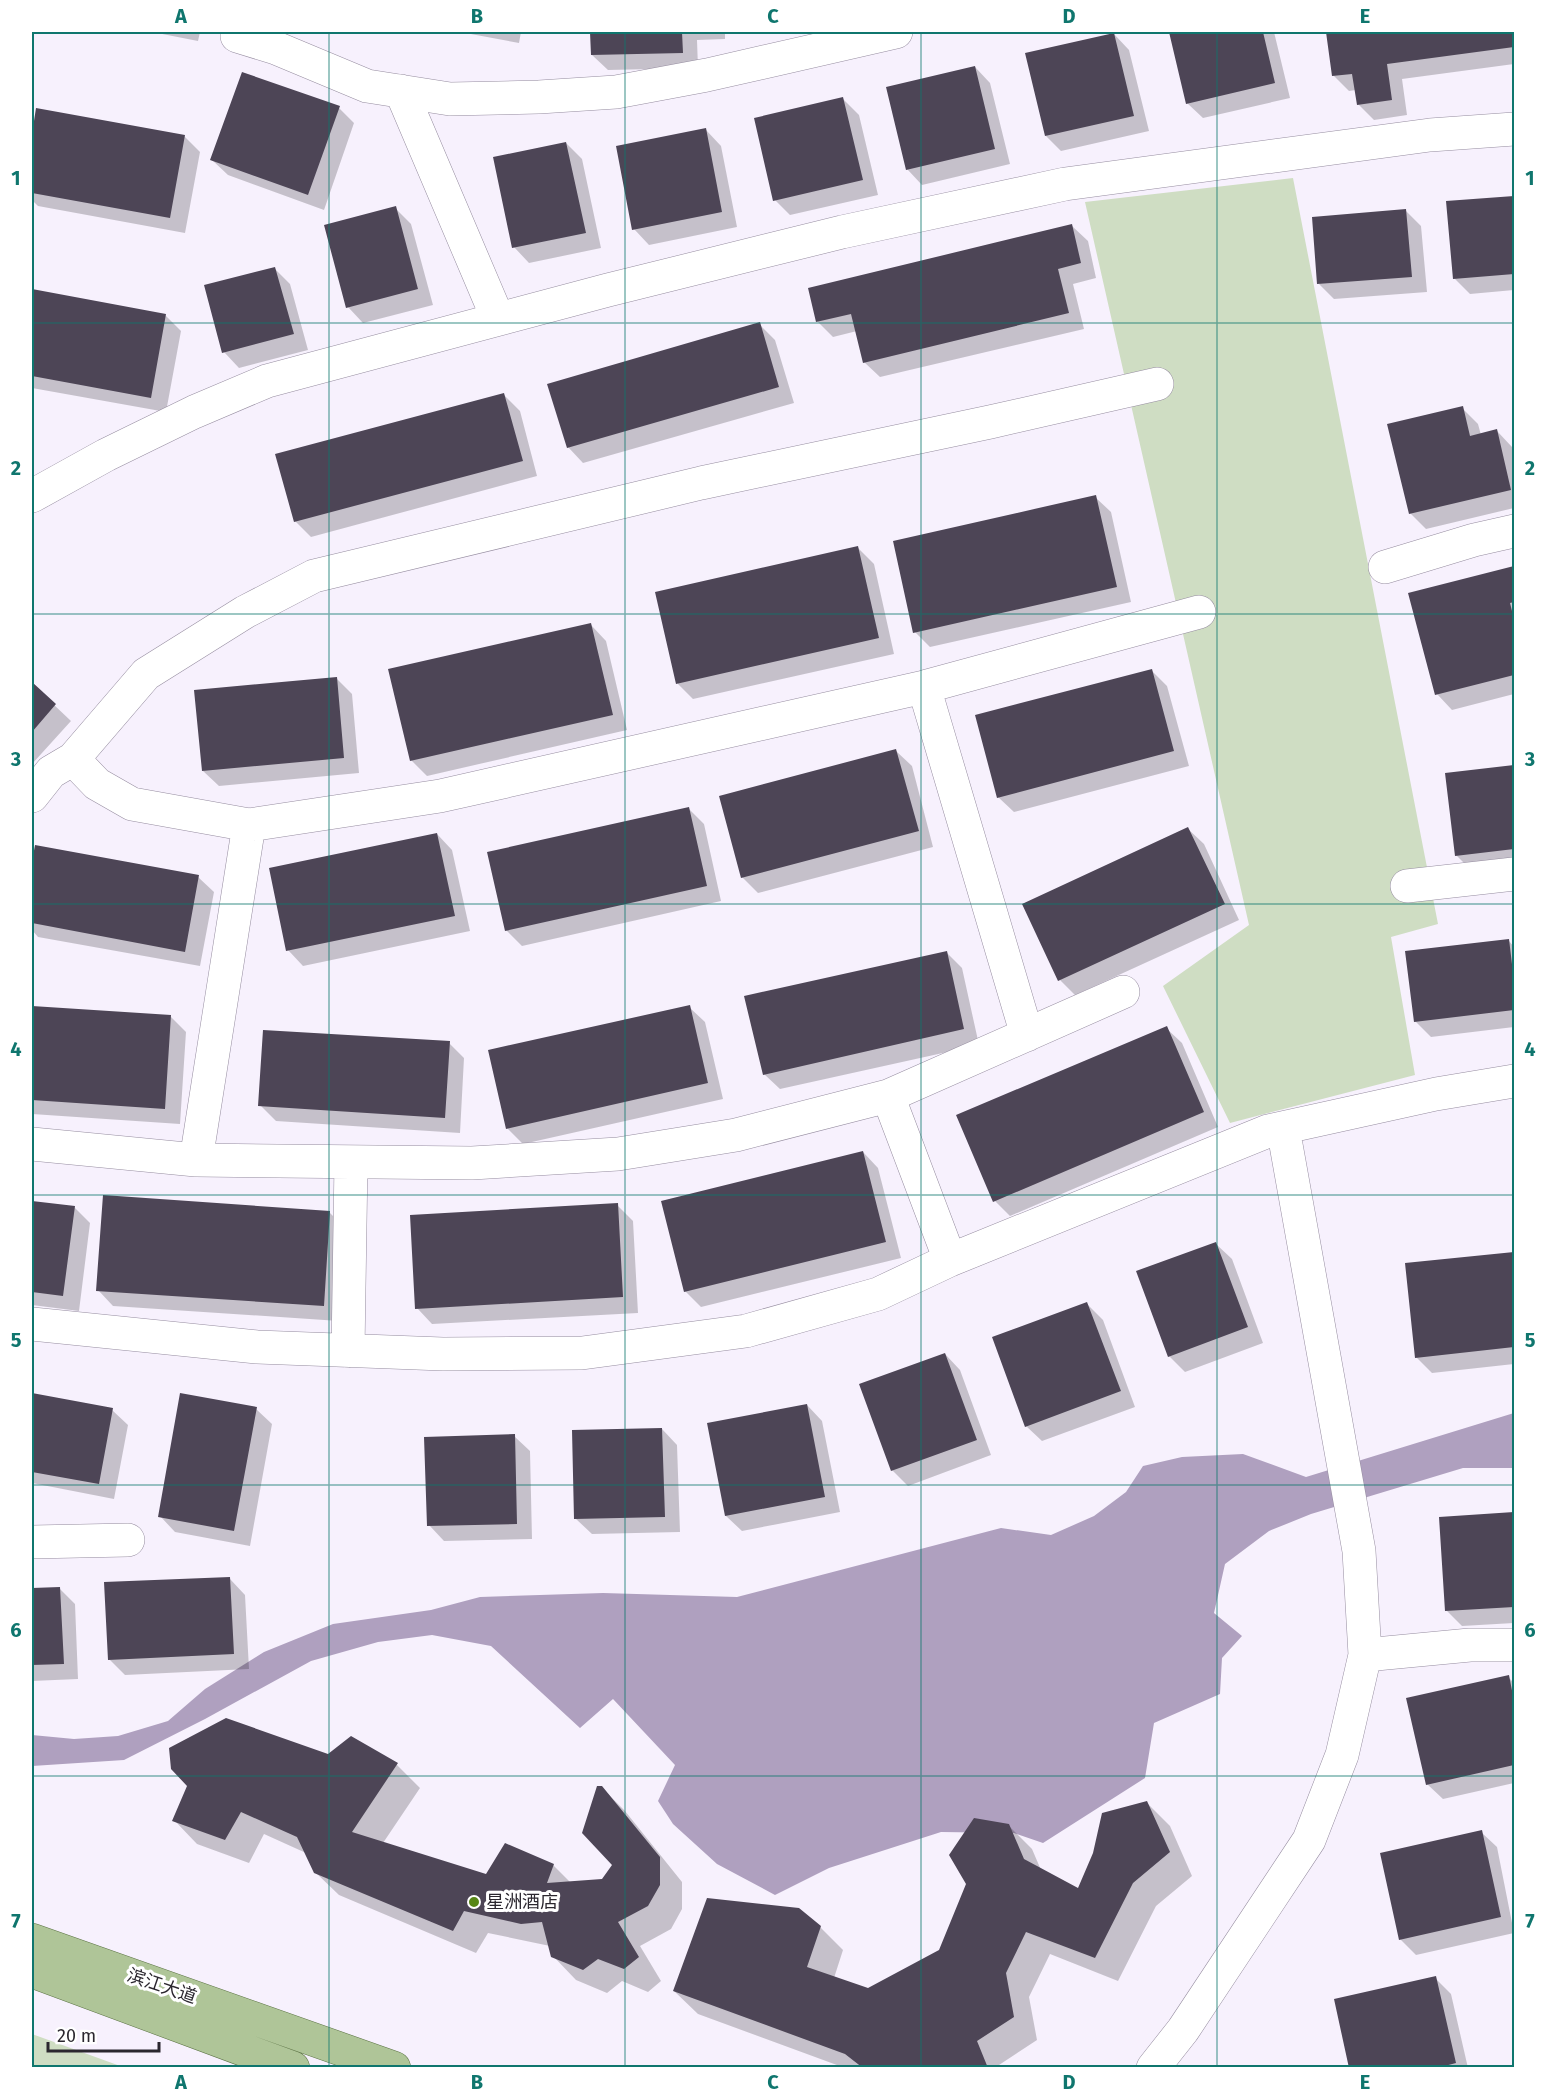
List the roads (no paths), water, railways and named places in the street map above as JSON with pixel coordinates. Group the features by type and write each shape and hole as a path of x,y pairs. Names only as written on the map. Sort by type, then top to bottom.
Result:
{"main road":[{"name":"滨江大道","path":"32,1940 394,2067"},
{"name":"滨江大道","path":"32,1971 293,2067"}],"street":[{"path":"237,36 276,48 368,86 450,99 616,92 707,75 896,32"},
{"path":"401,91 498,319"},
{"path":"36,486 194,412 267,381 498,319 842,232 1065,184 1407,138 1515,129"},
{"path":"32,796 51,772 73,759 146,674 245,612 314,576 701,483 1157,384"},
{"path":"1385,567 1474,540 1515,531"},
{"path":"73,759 97,784 132,804 249,825 440,796 924,687 1199,612"},
{"path":"924,687 1027,1035"},
{"path":"196,1160 249,825"},
{"path":"1407,886 1515,874"},
{"path":"32,1144 196,1160 472,1163 618,1154 736,1135 888,1096 1123,992"},
{"path":"32,1324 256,1347 443,1354 582,1353 746,1331 878,1294 950,1260 1268,1131 1436,1094 1515,1081"},
{"path":"888,1096 950,1260"},
{"path":"1153,2067 1182,2030 1309,1840 1342,1755 1365,1655 1359,1551 1283,1128"},
{"path":"348,1351 351,1162"},
{"path":"32,1542 128,1540"},
{"path":"1365,1655 1470,1645 1515,1645"}],"place":[{"name":"星洲酒店","path":"474,1902"}]}
